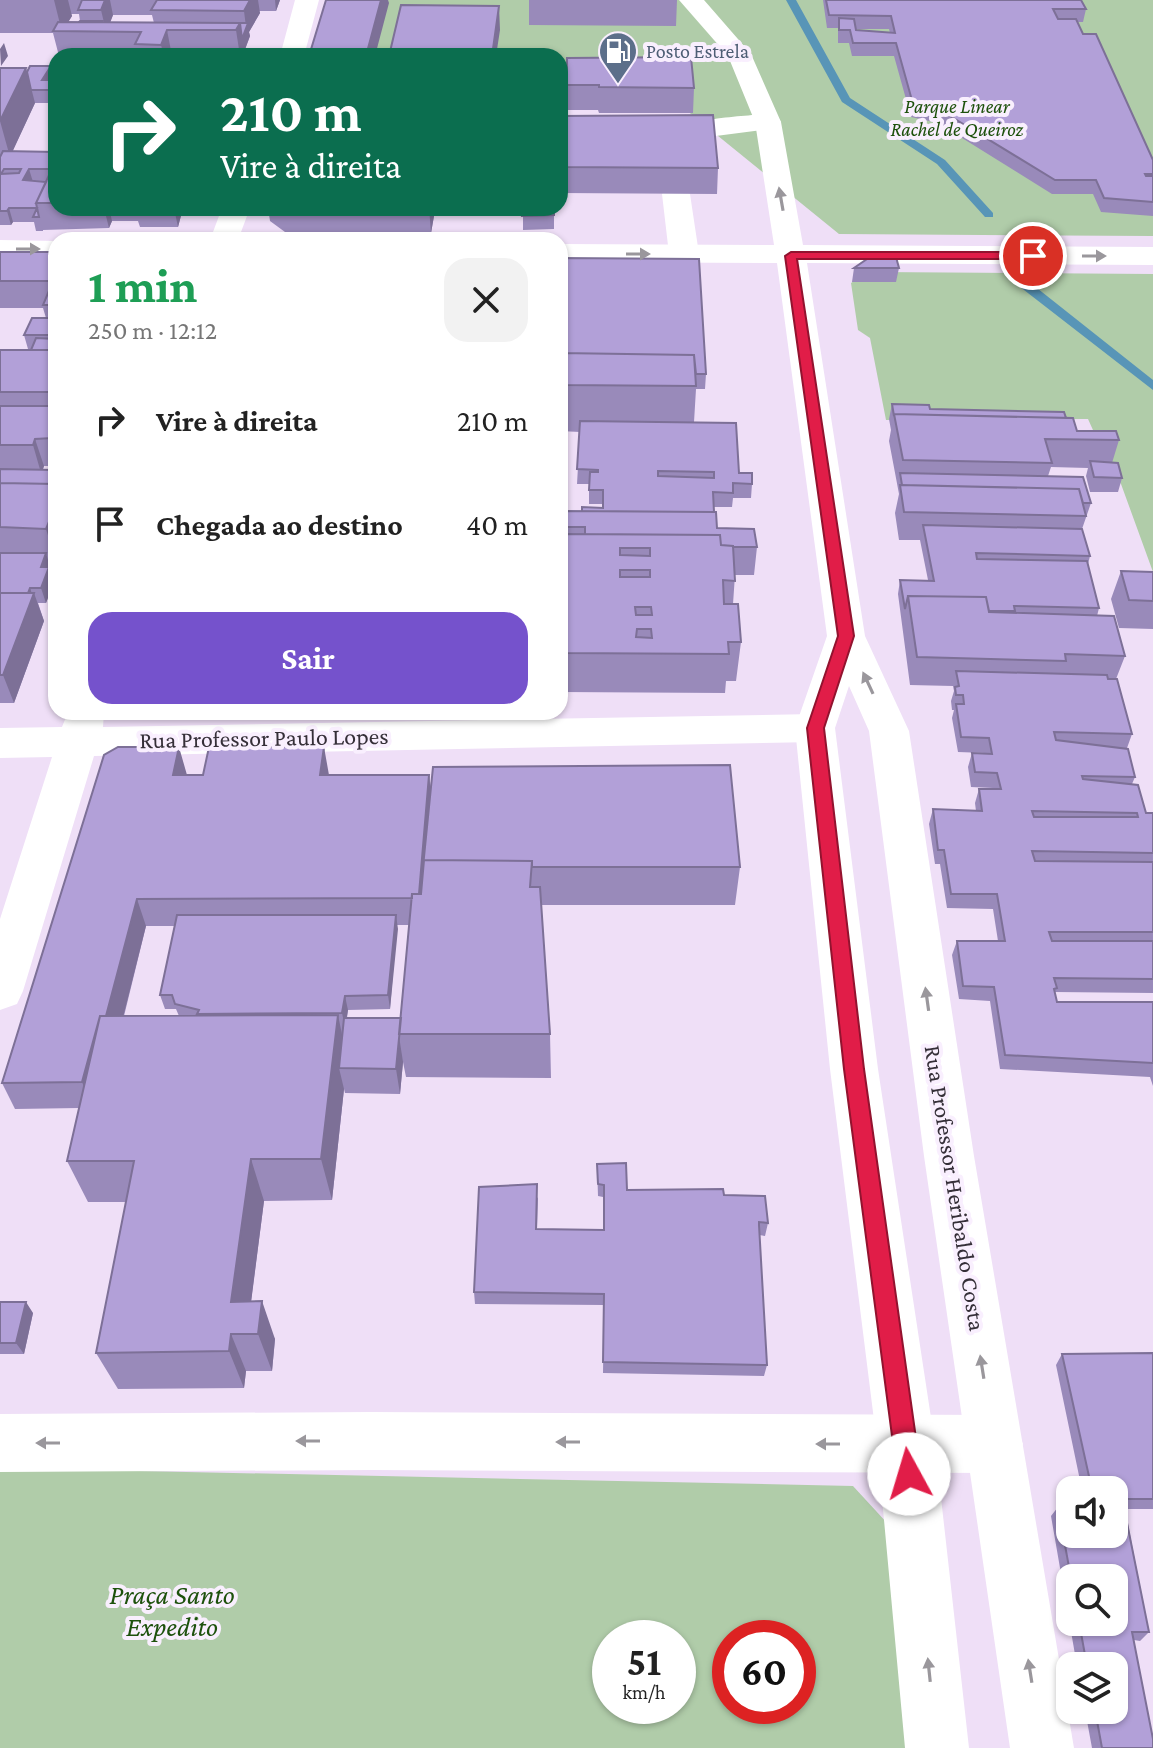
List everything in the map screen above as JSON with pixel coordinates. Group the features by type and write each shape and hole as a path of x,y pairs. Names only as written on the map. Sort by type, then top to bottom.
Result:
{"main road":[{"path":"294,48 307,0"},
{"name":"Rua Professor Heribaldo Costa","path":"691,0 739,54 768,122 791,256 846,636 889,731 949,1156 1042,1748"},
{"path":"670,141 692,131 721,124 768,122"},
{"path":"676,194 684,254"},
{"path":"0,249 48,250"},
{"path":"568,253 1153,256"},
{"name":"Rua Professor Heribaldo Costa","path":"846,636 815,728 854,1069 906,1444 937,1748"},
{"path":"0,991 82,727"},
{"name":"Rua Professor Paulo Lopes","path":"0,743 82,727 815,728"},
{"path":"0,1443 994,1444"}],"green space":[{"name":"Parque Linear Rachel de Queiroz","path":"337,0 1153,0 1153,236 839,234 675,101 625,88 568,87 568,48 323,48"},
{"path":"866,273 1153,274 1153,572 1121,484 1111,470 1088,419 886,420 870,338 858,330 851,283"},
{"name":"Praça Santo Expedito","path":"0,1468 853,1486 888,1524 908,1748 0,1748"}],"building":[{"path":"82,0 105,0 101,10 78,10"},
{"path":"157,0 250,0 244,11 151,10"},
{"path":"326,0 381,0 368,48 311,48"},
{"path":"826,0 1081,0 1086,9 1053,9 1058,19 1076,19 1083,34 1096,34 1153,160 1153,174 1145,174 1153,176 1153,202 1104,198 1096,180 1055,180 940,110 913,104 896,43 853,43 850,30 839,30 839,18 854,19 856,30 895,33 891,16 829,15"},
{"path":"401,5 499,6 493,48 391,48"},
{"path":"58,22 240,23 236,30 167,30 161,45 135,44 141,32 53,31"},
{"path":"240,23 248,23 242,39"},
{"path":"691,57 694,88 568,85 568,58"},
{"path":"30,66 48,66 42,80 48,80 48,90 31,90 27,72"},
{"path":"0,68 26,68 0,121"},
{"path":"713,115 718,168 568,167 568,116"},
{"path":"3,151 48,152 48,169 29,169 23,180 46,182 36,203 39,217 33,217 37,208 0,211 0,157","holes":["4,169 21,169 19,173 1,174"]},
{"path":"48,177 48,203 36,203"},
{"path":"0,252 48,252 48,281 0,281"},
{"path":"870,257 896,257 899,268 854,268"},
{"path":"568,258 699,259 706,374 696,374 694,355 568,353"},
{"path":"32,318 48,318 48,335 24,335"},
{"path":"36,338 48,339 48,350 31,350"},
{"path":"0,350 48,350 48,392 0,392"},
{"path":"568,353 694,355 696,386 568,385"},
{"path":"892,404 929,405 930,409 1064,412 1066,418 894,416"},
{"path":"0,406 48,406 48,438 35,439 33,445 0,445"},
{"path":"894,414 1073,418 1077,431 1116,431 1119,440 1045,439 1052,463 903,460"},
{"path":"580,421 736,423 739,473 752,473 752,484 733,483 733,493 713,492 714,512 582,511 582,507 603,508 603,490 589,490 590,472 598,470 577,469","holes":["658,471 714,472 714,478 658,476"]},
{"path":"1090,461 1118,463 1122,478 1094,477"},
{"path":"0,469 48,470 48,484 0,483"},
{"path":"900,473 1083,477 1091,503 1083,503 1079,489 902,485"},
{"path":"0,483 48,484 46,529 0,527"},
{"path":"900,485 1079,489 1086,516 904,512"},
{"path":"568,511 716,512 717,528 754,529 757,547 721,545 720,535 585,534 585,527 568,527"},
{"path":"923,525 1082,529 1090,556 976,553 977,559 1087,561 1099,608 1014,606 1015,611 989,611 986,597 908,596 905,609 900,580 934,581"},
{"path":"568,534 720,535 721,545 733,546 735,581 723,580 724,604 738,604 741,642 728,642 729,654 568,653","holes":["620,548 650,548 650,556 620,555","620,570 650,570 650,577 620,577","635,607 651,607 652,615 636,615","637,629 651,629 652,638 636,637"]},
{"path":"0,553 46,553 41,567 48,567 48,570 41,588 30,588 28,593 0,593"},
{"path":"1121,571 1153,572 1153,601 1129,600"},
{"path":"0,593 34,593 3,675 0,675"},
{"path":"908,596 986,597 989,612 1114,616 1125,656 1065,654 1066,661 917,657"},
{"path":"956,671 1107,675 1108,679 1117,679 1132,734 1054,732 1056,740 1128,749 1135,777 1082,776 1083,779 1138,785 1146,813 1153,813 1153,853 1032,851 1035,861 1153,862 1153,932 1049,932 1052,941 1153,941 1153,979 1054,978 1057,988 1054,989 1057,1002 1153,1002 1153,1063 1005,1055 994,987 963,986 957,941 1005,941 997,894 951,894 944,850 938,850 933,809 982,811 979,789 1001,789 997,773 975,772 972,753 992,754 989,738 961,737 956,704 964,704 963,695 956,695 955,687 959,686","holes":["1032,811 1137,813 1138,817 1034,817"]},
{"path":"118,747 179,747 173,775 203,775 209,747 324,747 320,775 429,775 419,894 412,894 412,898 137,899 106,1016 100,1016 82,1082 2,1083 104,755"},
{"path":"730,765 740,867 532,867 532,861 424,860 423,867 433,767"},
{"path":"424,860 532,861 530,887 540,887 550,1034 399,1034 412,894 421,894"},
{"path":"177,915 396,915 388,995 345,996 342,1013 197,1014 199,1010 175,1004 172,995 160,995"},
{"path":"338,1015 321,1159 251,1159 231,1302 262,1301 258,1334 231,1334 229,1351 96,1353 134,1161 67,1161 100,1016"},
{"path":"344,1018 401,1018 396,1069 339,1068"},
{"path":"626,1163 627,1190 723,1189 724,1195 765,1196 768,1223 759,1222 759,1225 767,1365 603,1362 604,1294 474,1292 479,1187 537,1184 536,1229 604,1230 604,1185 598,1184 597,1164"},
{"path":"0,1302 26,1302 16,1343 0,1343"},
{"path":"1153,1353 1153,1499 1128,1499 1128,1476 1089,1476 1062,1354"},
{"path":"1128,1528 1149,1632 1132,1632 1153,1748 1102,1748 1098,1724 1128,1724 1128,1652 1084,1652 1082,1636 1128,1636 1128,1564 1068,1564 1066,1548 1128,1548"}],"waterway":[{"path":"791,0 846,100 941,162 989,215"},
{"path":"1019,280 1153,386"}],"place":[{"name":"Posto Estrela","path":"618,85"}],"route":[{"path":"909,1474 854,1069 815,728 846,636 791,256 1033,256"}]}
